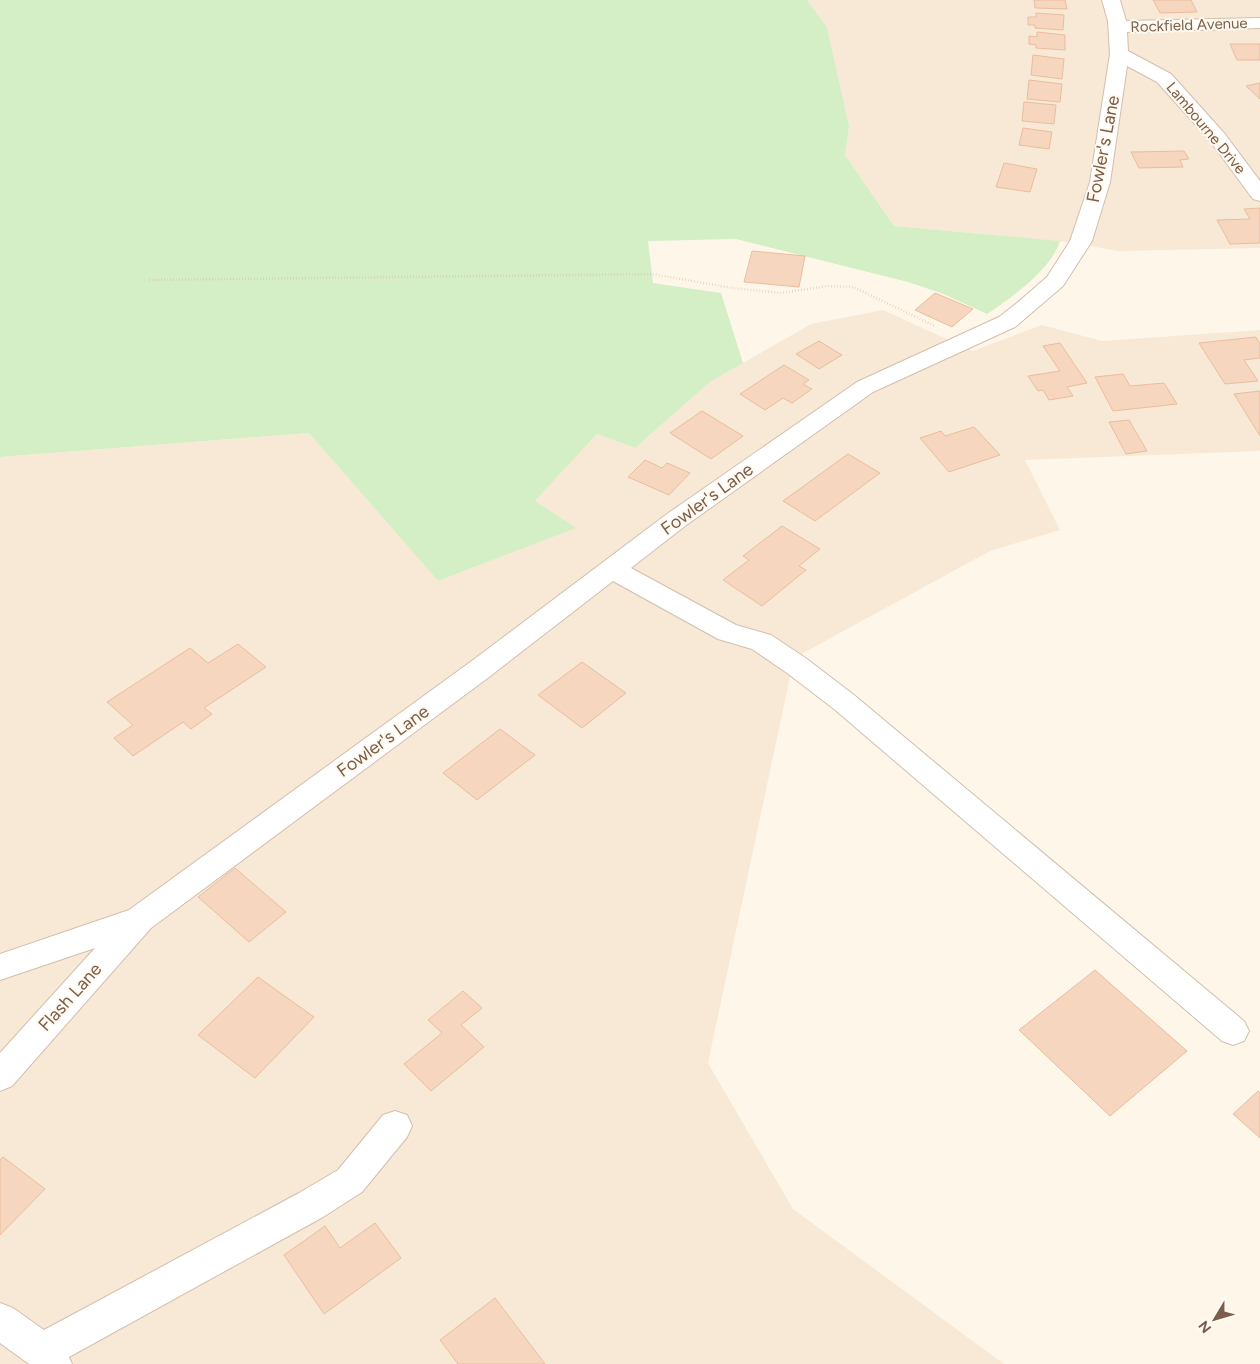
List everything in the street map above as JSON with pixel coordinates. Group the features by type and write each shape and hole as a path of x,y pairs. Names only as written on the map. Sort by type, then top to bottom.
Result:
{"street":[{"name":"Fowler's Lane","path":"140,919 479,670 676,520 865,387 1007,322 1055,281 1081,241 1100,182 1119,54 1117,27 1110,0"},
{"name":"Rockfield Avenue","path":"1117,27 1260,23"},
{"name":"Lambourne Drive","path":"1119,54 1164,78 1217,137 1260,195"},
{"path":"612,569 727,632 761,642 797,666 844,702 1233,1032"},
{"path":"0,966 140,919"},
{"name":"Flash Lane","path":"0,1076 140,919"},
{"path":"0,1322 48,1357 350,1181 395,1126"}],"path":[{"path":"149,280 652,274 732,288 781,293 827,286 853,287 966,341"}],"shaded area":[{"path":"807,0 1260,0 1260,248 1118,251 1068,242 894,226 845,155 849,126 827,27"},
{"path":"883,310 973,351 1042,325 1102,341 1260,330 1260,451 1025,460 1060,530 990,551 794,658 708,1063 793,1209 1004,1364 0,1364 0,457 309,433 438,581 575,528 535,501 597,434 635,448 710,382 811,324"}],"green space":[{"path":"0,0 807,0 827,27 849,126 845,155 894,226 1060,241 1048,262 1030,282 987,314 941,293 908,282 736,239 648,241 653,283 721,293 743,363 710,382 635,448 597,434 535,501 576,528 438,581 309,433 0,457"}],"building":[{"path":"1034,0 1065,0 1067,9 1035,8"},
{"path":"1153,0 1191,0 1197,12 1160,13"},
{"path":"1036,13 1064,15 1063,30 1035,28 1035,25 1028,25 1028,17 1036,17"},
{"path":"1037,32 1065,35 1065,50 1036,48 1036,45 1029,44 1029,36 1037,37"},
{"path":"1230,44 1260,44 1260,60 1237,60"},
{"path":"1033,55 1064,59 1062,79 1031,75"},
{"path":"1029,80 1062,84 1060,102 1027,99"},
{"path":"1260,83 1260,99 1246,86"},
{"path":"1024,102 1056,105 1054,124 1022,121"},
{"path":"1023,128 1052,132 1049,149 1019,145"},
{"path":"1184,151 1189,159 1180,160 1183,167 1139,168 1131,152"},
{"path":"1004,163 1037,169 1030,192 996,187"},
{"path":"1260,208 1260,243 1230,244 1217,220 1250,219 1244,209"},
{"path":"752,251 805,256 799,287 744,282"},
{"path":"935,293 973,309 952,327 915,310"},
{"path":"1256,337 1260,344 1260,358 1244,360 1258,381 1225,384 1199,343"},
{"path":"819,341 842,355 819,369 796,354"},
{"path":"1060,343 1087,383 1067,387 1073,396 1049,400 1043,390 1038,391 1028,376 1060,371 1043,346"},
{"path":"784,365 809,380 803,384 812,389 792,403 783,398 765,410 740,394"},
{"path":"1123,374 1130,386 1164,383 1177,404 1113,411 1095,377"},
{"path":"1260,391 1260,436 1234,394"},
{"path":"702,411 743,436 711,459 670,433"},
{"path":"1129,420 1147,451 1126,454 1109,422"},
{"path":"974,427 1000,455 949,472 920,438 941,431 945,436"},
{"path":"848,454 880,473 815,521 783,501"},
{"path":"645,460 662,468 667,463 690,473 669,495 628,477"},
{"path":"782,526 820,549 799,566 806,570 762,606 723,580 749,560 743,556"},
{"path":"238,644 266,667 204,708 212,714 191,729 183,722 133,756 114,738 133,725 107,702 190,648 208,663"},
{"path":"582,662 626,693 582,728 538,695"},
{"path":"500,729 535,755 477,800 443,773"},
{"path":"235,868 286,912 249,942 198,897"},
{"path":"1095,970 1187,1051 1110,1116 1019,1030"},
{"path":"258,977 314,1017 255,1078 198,1035"},
{"path":"463,991 482,1008 461,1025 484,1047 431,1091 404,1064 442,1033 428,1020"},
{"path":"1258,1091 1260,1093 1260,1138 1233,1114"},
{"path":"3,1157 45,1189 0,1235 0,1160"},
{"path":"375,1223 401,1258 324,1314 284,1255 325,1226 340,1248"},
{"path":"495,1298 545,1364 458,1364 440,1340"}]}
